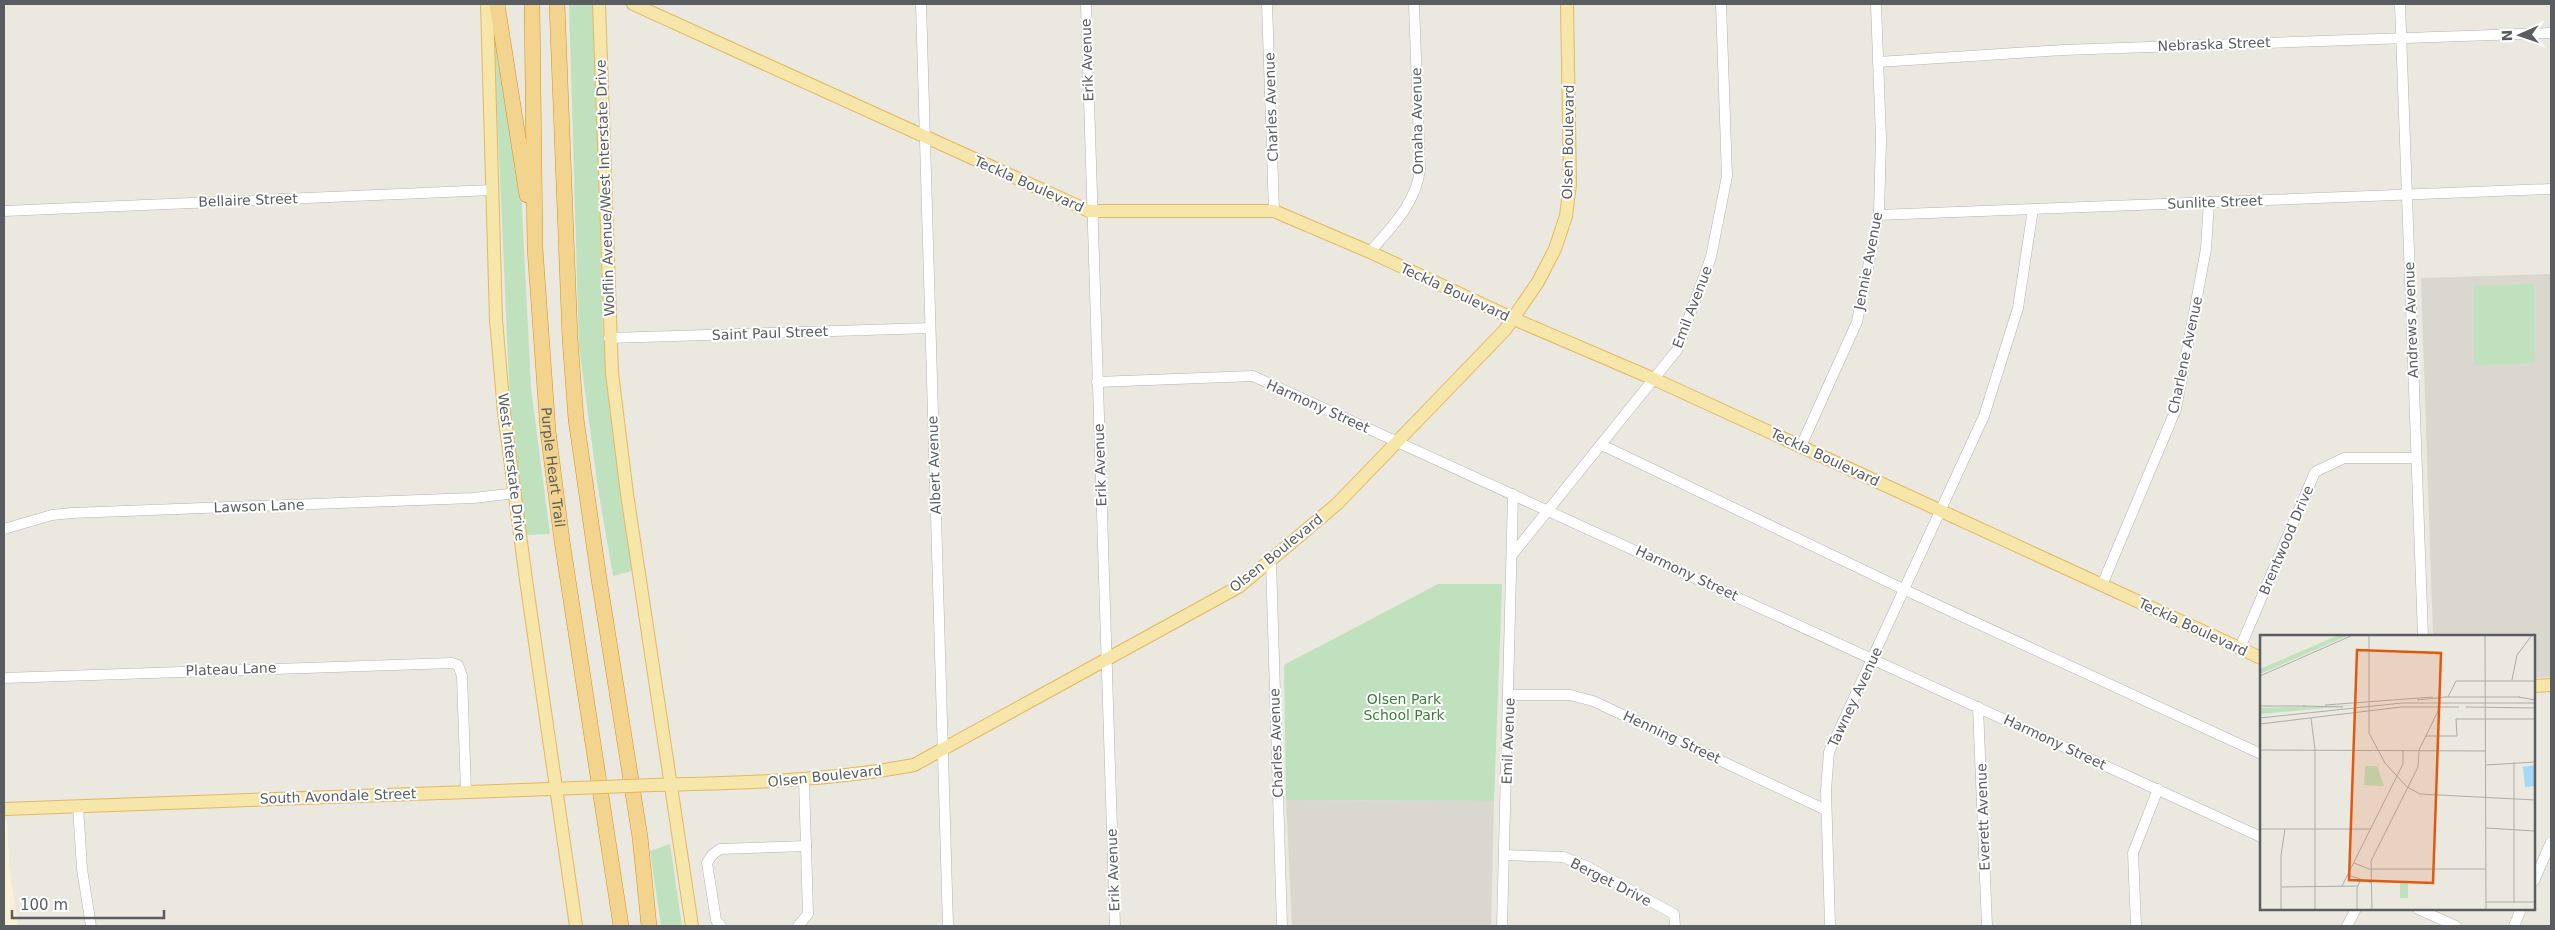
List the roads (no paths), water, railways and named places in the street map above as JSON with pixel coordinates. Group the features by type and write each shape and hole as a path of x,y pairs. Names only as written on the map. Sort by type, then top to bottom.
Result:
{"highway":[{"path":"497,4 535,248"},
{"name":"Purple Heart Trail","path":"532,4 535,248 548,431 562,542 621,926"},
{"name":"Purple Heart Trail","path":"559,4 558,30 570,339 576,419 640,837 649,926"}],"main road":[{"name":"West Interstate Drive","path":"487,4 496,320 504,412 526,580 576,926"},
{"name":"Wolflin Avenue/West Interstate Drive","path":"600,4 609,338 612,373 631,517 672,785"},
{"name":"Teckla Boulevard","path":"632,4 1092,212 1274,211 1370,252 1514,319 1654,379 2260,658"},
{"name":"Olsen Boulevard","path":"672,785 804,780 863,774 914,765 1240,586 1337,504 1396,441 1483,354 1514,319 1538,282 1555,249 1566,216 1570,184 1567,4"},
{"path":"2535,686 2551,685"},
{"name":"South Avondale Street","path":"4,809 672,785"},
{"path":"672,785 692,926"}],"street":[{"name":"Albert Avenue","path":"921,4 948,926"},
{"name":"Erik Avenue","path":"1086,4 1115,926"},
{"name":"Charles Avenue","path":"1268,4 1274,211"},
{"name":"Omaha Avenue","path":"1370,252 1408,207 1418,186 1420,169 1414,4"},
{"name":"Emil Avenue","path":"1512,555 1550,511 1677,350 1711,257 1727,176 1721,4"},
{"name":"Jennie Avenue","path":"1801,446 1857,322 1878,216 1881,139 1876,4"},
{"name":"Andrews Avenue","path":"2400,4 2423,635"},
{"name":"Nebraska Street","path":"1878,62 2063,50 2551,33"},
{"name":"Sunlite Street","path":"1878,216 2551,189"},
{"name":"Bellaire Street","path":"4,211 492,190"},
{"name":"Charlene Avenue","path":"2102,585 2176,409 2206,249 2210,202"},
{"name":"Tawney Avenue","path":"1830,926 1826,810 1829,752 1984,416 2017,310 2033,209"},
{"name":"Saint Paul Street","path":"609,338 930,328"},
{"name":"Harmony Street","path":"1097,382 1253,376 2260,837"},
{"path":"1602,445 1905,590 2260,754"},
{"name":"Brentwood Drive","path":"2240,648 2315,472 2344,458 2416,458"},
{"name":"Lawson Lane","path":"4,529 52,515 72,513 473,498 516,493"},
{"name":"Emil Avenue","path":"1502,926 1510,695 1513,494"},
{"name":"Charles Avenue","path":"1271,560 1282,926"},
{"name":"Plateau Lane","path":"4,678 446,661 458,665 462,676 466,792"},
{"name":"Henning Street","path":"1510,695 1570,695 1593,700 1826,810"},
{"name":"Everett Avenue","path":"1978,707 1987,926"},
{"path":"798,926 808,914 804,780"},
{"path":"2136,926 2133,853 2158,789"},
{"path":"78,806 83,877 91,926"},
{"path":"2535,879 2551,842"},
{"path":"721,926 716,920 708,863 712,855 720,849 806,846"},
{"name":"Berget Drive","path":"1504,855 1563,857 1586,866 1674,914 1675,926"},
{"path":"2347,926 2355,910"},
{"path":"2420,910 2456,926"},
{"path":"2514,926 2522,910"}],"park label":[{"name":"Olsen Park School Park","path":"1404,708"}]}
